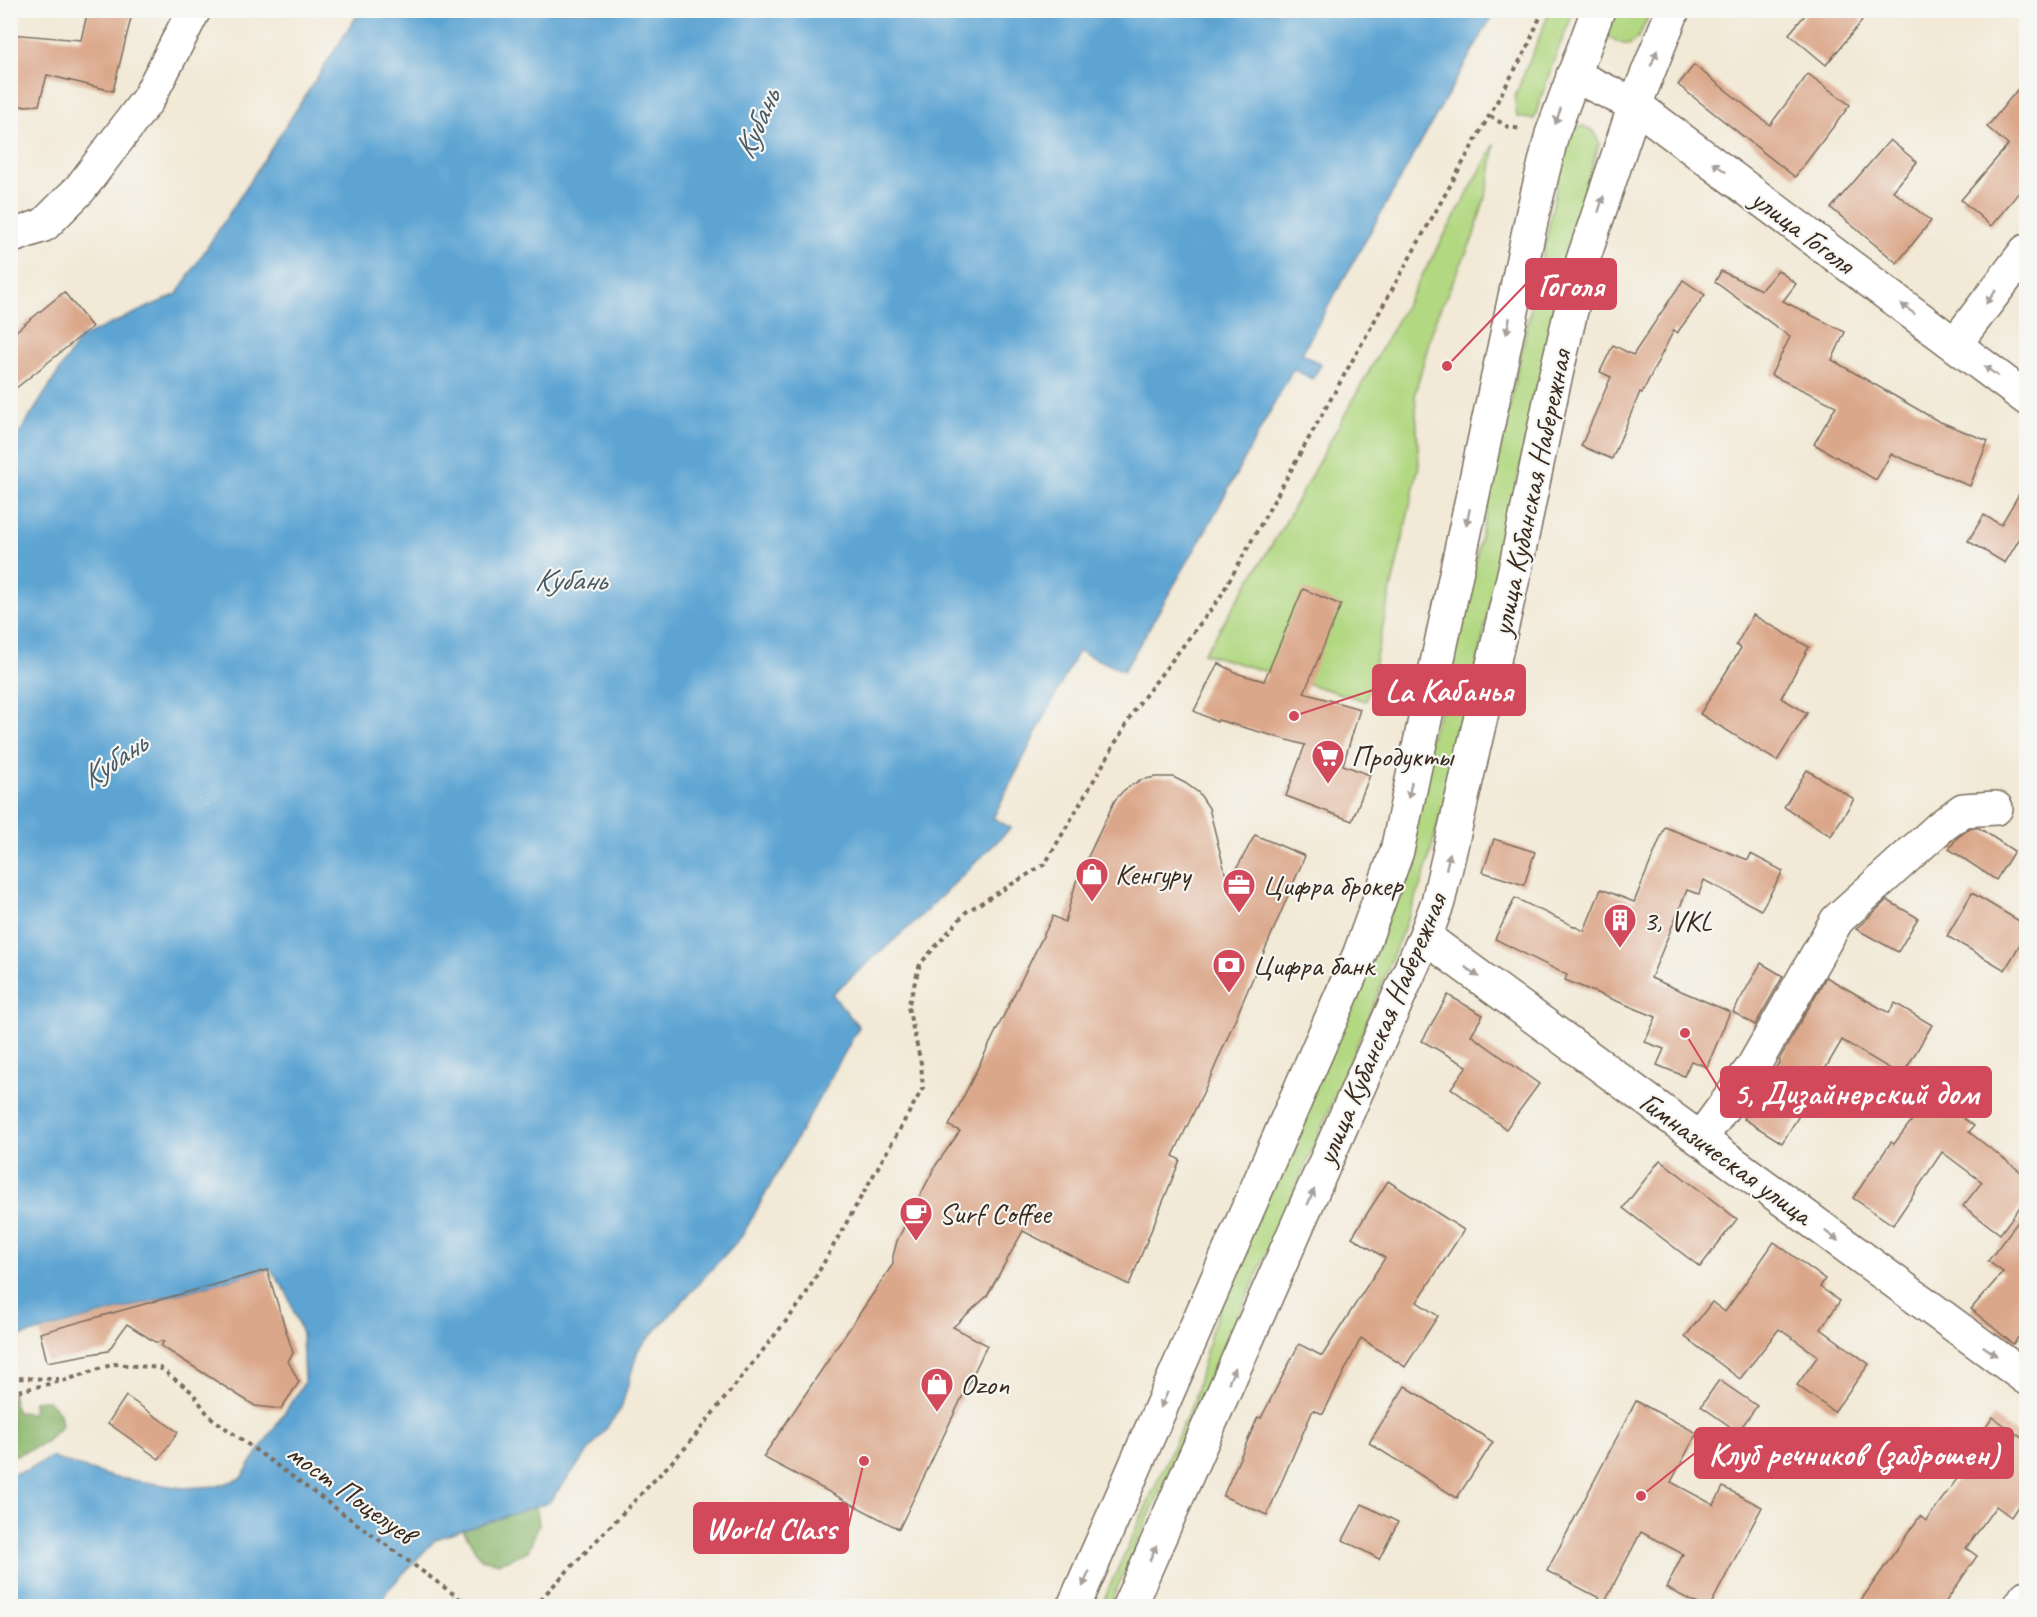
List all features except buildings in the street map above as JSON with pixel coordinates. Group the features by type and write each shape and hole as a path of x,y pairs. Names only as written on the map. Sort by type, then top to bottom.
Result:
{"main road":[{"path":"10,237 44,225 80,189 148,99 194,10"},
{"name":"улица Кубанская Набережная","path":"1074,1606 1360,953 1396,851 1533,212 1552,134 1598,10"},
{"name":"улица Кубанская Набережная","path":"1129,1606 1425,937 1438,902 1516,565 1553,387 1583,260 1635,105 1673,10"},
{"name":"улица Гоголя","path":"1573,75 1635,105 2026,398"},
{"path":"1955,344 2026,251"},
{"path":"1700,1139 1753,1066 1837,920 1939,828 1963,810 1996,808"},
{"name":"Гимназическая улица","path":"1425,937 2026,1378"},
{"path":"2020,1606 2026,1597"}],"path":[{"path":"534,1606 686,1447 802,1301 922,1088 921,1063 908,1007 920,964 966,912 1045,864 1137,706 1219,599 1490,116 1527,48 1543,10"},
{"path":"1490,116 1508,127"},
{"name":"мост Поцелуев","path":"10,1393 66,1380 114,1364 160,1368 192,1392 209,1416 469,1605"},
{"path":"10,1378 66,1380"}],"green space":[{"path":"1550,11 1574,11 1555,57 1534,119 1517,117 1515,96"},
{"path":"1610,11 1651,11 1638,38 1629,45 1608,37 1605,21"},
{"path":"1582,126 1594,131 1599,143 1565,264 1458,750 1423,880 1365,1026 1298,1183 1109,1606 1101,1606 1194,1400 1211,1332 1446,694 1547,235 1566,136 1573,129"},
{"path":"1495,144 1488,187 1473,238 1435,320 1415,393 1419,465 1366,701 1203,653 1282,528"},
{"path":"11,1393 16,1412 33,1413 34,1401 48,1400 60,1413 62,1426 43,1444 11,1457"},
{"path":"535,1498 539,1524 528,1551 500,1563 481,1559 461,1527"}],"water":[{"name":"Кубань","path":"360,11 1495,11 1302,353 1321,365 1312,379 1293,369 1205,532 1124,671 1078,651 993,818 1011,828 916,921 832,994 859,1027 742,1236 638,1350 621,1409 549,1502 436,1539 386,1592 380,1606 11,1606 11,1474 27,1470 51,1457 112,1477 183,1488 218,1486 241,1478 304,1383 302,1334 286,1291 270,1269 11,1339 10,448 80,338 177,294"}],"place":[{"name":"Гоголя","path":"1447,366"},
{"name":"La Кабанья","path":"1294,716"},
{"name":"Продукты","path":"1328,785"},
{"name":"Кенгуру","path":"1092,903"},
{"name":"Цифра брокер","path":"1239,914"},
{"name":"3, VKL","path":"1620,949"},
{"name":"Цифра банк","path":"1229,994"},
{"name":"5, Дизайнерский дом","path":"1685,1033"},
{"name":"Surf Coffee","path":"916,1242"},
{"name":"Ozon","path":"937,1413"},
{"name":"World Class","path":"864,1461"},
{"name":"Клуб речников (заброшен)","path":"1641,1496"}]}
